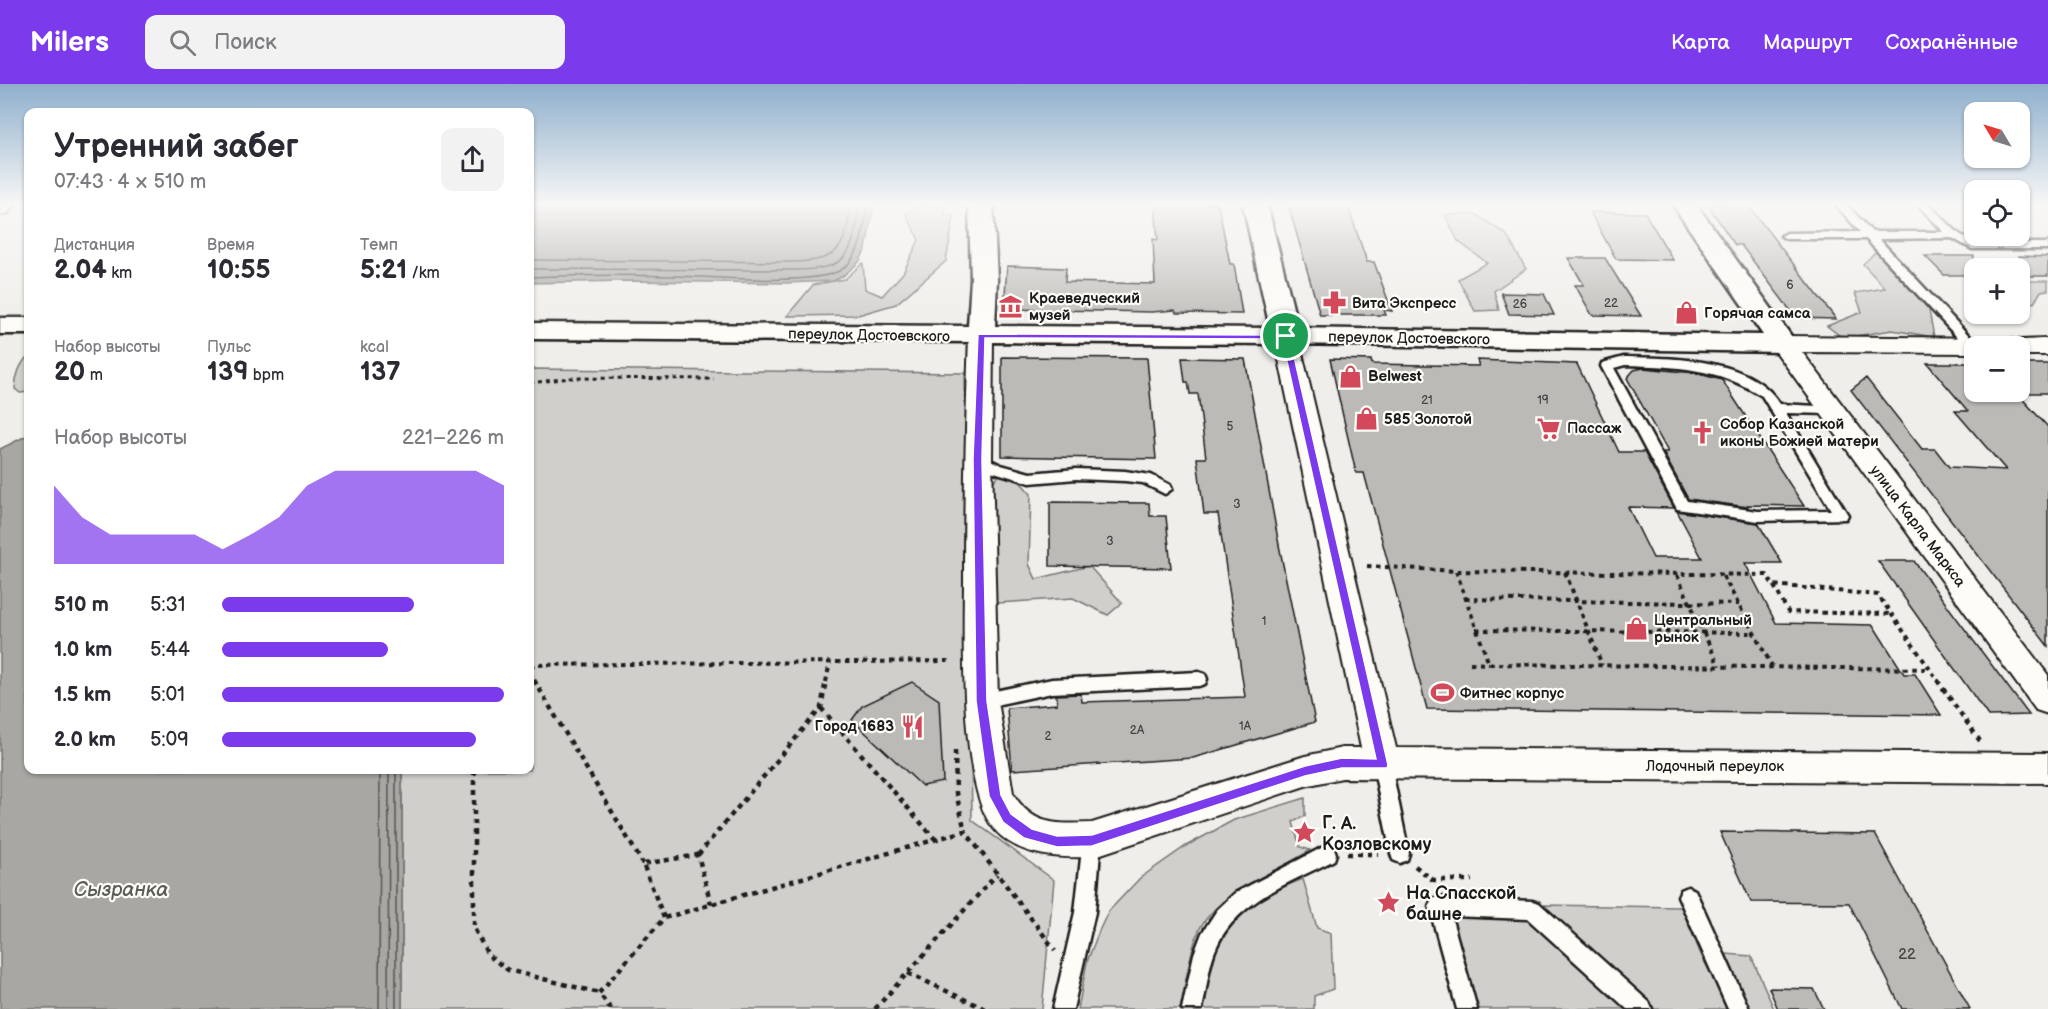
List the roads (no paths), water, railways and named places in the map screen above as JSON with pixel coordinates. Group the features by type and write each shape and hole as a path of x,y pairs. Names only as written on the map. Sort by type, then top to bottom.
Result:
{"main road":[{"path":"981,336 984,279 983,247"},
{"path":"1265,247 1286,336"},
{"name":"улица Карла Маркса","path":"1715,247 1783,344"},
{"path":"0,326 24,326"},
{"name":"переулок Достоевского","path":"534,331 981,336 1286,336 1783,344"}],"street":[{"name":"Лодочный переулок","path":"981,336 978,459 981,701 995,796 1007,818 1029,834 1057,841 1092,840 1305,771 1342,763 2048,768"},
{"path":"1286,336 1383,765"},
{"name":"переулок Достоевского","path":"1783,344 1964,346"},
{"name":"улица Карла Маркса","path":"1783,344 2048,700"},
{"path":"2030,347 2048,347"}],"lane":[{"path":"1880,247 1964,337"},
{"path":"1624,361 1692,363 1712,366 1748,380 1767,393 1778,408 1841,515 1758,516 1682,505 1607,366 1624,361"},
{"path":"1778,408 1831,410"},
{"path":"978,459 996,468 1030,478 1076,474 1125,476 1146,478 1165,489"},
{"path":"981,701 1052,686 1199,679"},
{"path":"1383,765 1400,854"},
{"path":"1063,1009 1085,912 1092,840"},
{"path":"1192,1009 1204,954 1209,940 1224,917 1242,899 1327,854"},
{"path":"1688,896 1739,1009"},
{"path":"1467,1009 1439,906 1532,910 1642,1009"}],"water":[{"path":"534,247 866,247 859,262 843,276 833,281 786,283 625,281 534,283"},
{"name":"Сызранка","path":"24,437 24,774 402,774 402,1009 0,1009 0,449"}],"place":[{"name":"Вита Экспресс","path":"1334,303"},
{"name":"Краеведческий музей","path":"1011,307"},
{"name":"Горячая самса","path":"1686,313"},
{"name":"Belwest","path":"1350,376"},
{"name":"585 Золотой","path":"1366,419"},
{"name":"Пассаж","path":"1549,428"},
{"name":"Собор Казанской иконы Божией матери","path":"1702,433"},
{"name":"Центральный рынок","path":"1636,629"},
{"name":"Фитнес корпус","path":"1442,693"},
{"name":"Город 1683","path":"912,726"},
{"name":"Г. А. Козловскому","path":"1304,833"},
{"name":"На Спасской башне","path":"1388,903"}]}
